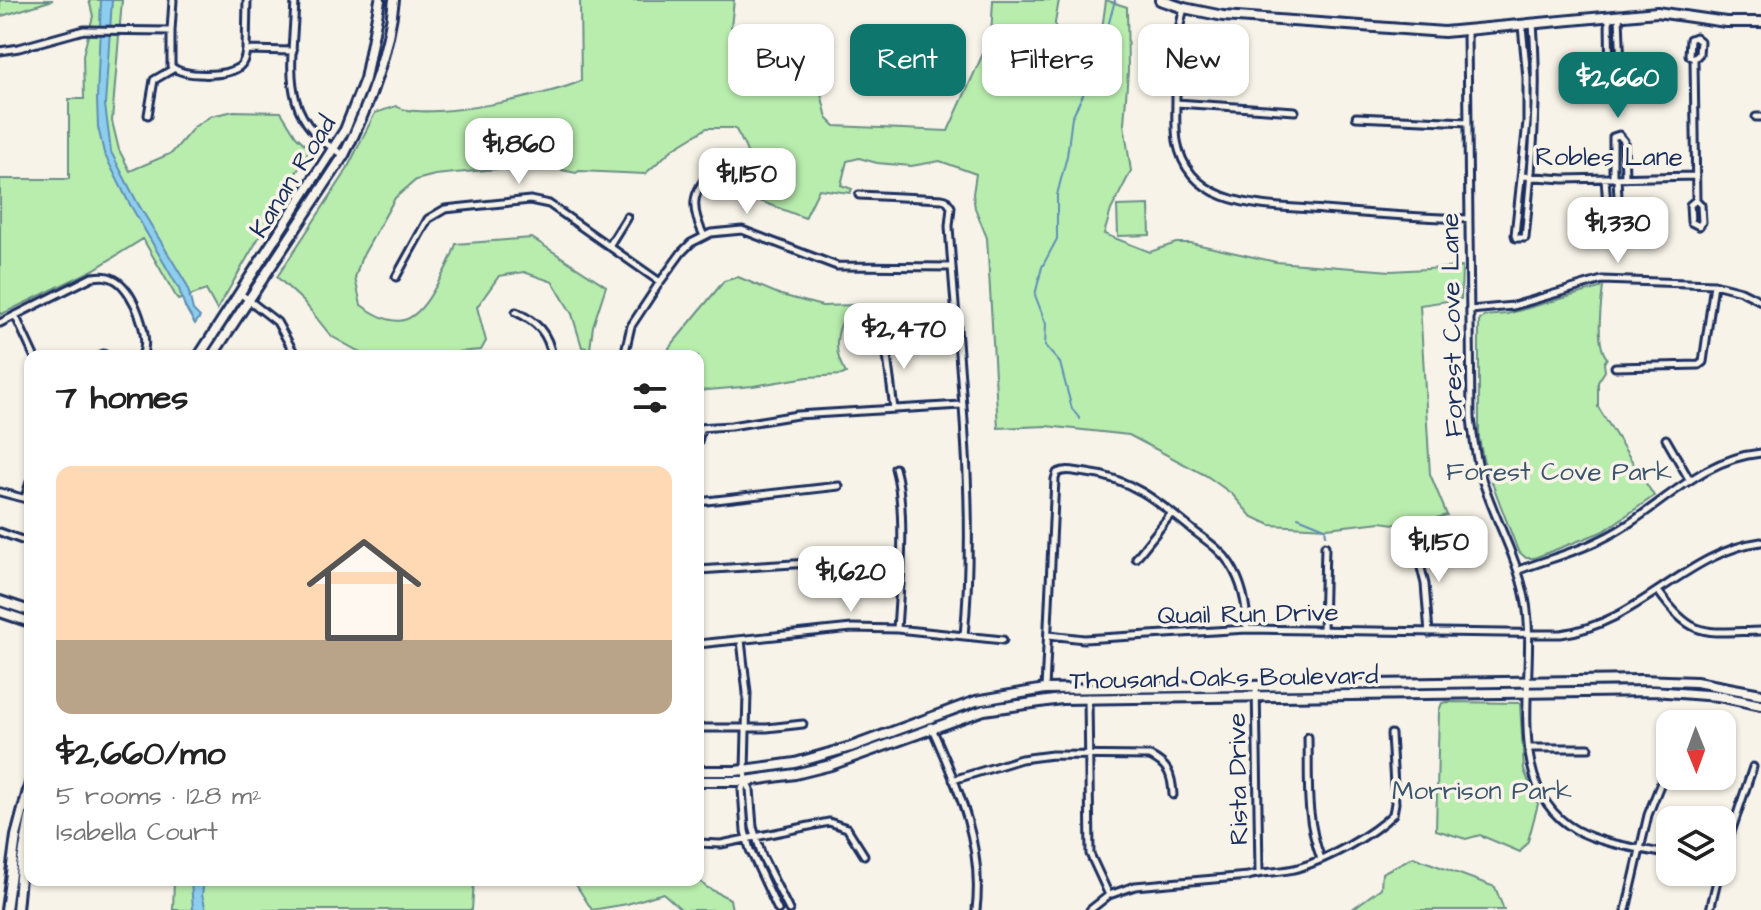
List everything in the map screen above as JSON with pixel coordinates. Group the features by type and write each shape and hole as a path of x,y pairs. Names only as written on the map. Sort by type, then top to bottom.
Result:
{"main road":[{"name":"Kanan Road","path":"215,350 335,150 354,111 365,79 380,0"},
{"name":"Kanan Road","path":"204,350 245,297 344,155 376,81 394,0"},
{"path":"1160,0 1223,16 1467,32 1657,12 1726,22 1761,22"},
{"path":"0,601 24,609"},
{"path":"0,612 24,620"},
{"name":"Thousand Oaks Boulevard","path":"704,781 746,781 831,765 976,701 1045,689 1671,680 1761,694"},
{"name":"Thousand Oaks Boulevard","path":"704,771 745,770 795,763 930,722 1005,705 1088,698 1676,691 1761,705"},
{"path":"6,910 16,836 24,806"},
{"path":"17,910 24,850"}],"street":[{"path":"173,0 173,69"},
{"path":"148,115 156,78 173,69 197,75 235,70 245,59 247,0"},
{"path":"295,0 293,96 306,127 344,155"},
{"path":"1184,8 1176,36 1178,143 1183,158 1201,183 1224,197 1269,206 1469,219"},
{"path":"1609,17 1610,98 1616,104 1622,96 1619,16"},
{"path":"1522,26 1527,122 1515,235 1519,239 1525,238 1537,122 1533,24"},
{"path":"0,51 91,29 171,31"},
{"name":"Forest Cove Lane","path":"1467,32 1471,418 1481,475 1519,570 1526,603 1529,748 1536,783 1550,808 1561,819 1595,838 1656,852"},
{"path":"246,50 293,51"},
{"path":"1694,59 1696,200 1701,205 1702,222 1699,226 1691,222 1690,205 1696,200"},
{"path":"1610,67 1622,67"},
{"path":"1527,78 1537,78"},
{"path":"1176,103 1295,111"},
{"path":"1356,117 1468,122"},
{"path":"1527,122 1537,122"},
{"path":"1605,178 1608,220 1615,224 1619,222 1619,216 1613,137 1619,135 1624,141 1625,178"},
{"path":"704,236 696,218 695,197 713,169"},
{"name":"Robles Lane","path":"1522,176 1696,176"},
{"path":"859,195 942,199 951,207 969,532 964,636"},
{"path":"396,277 428,219 445,209 538,201 549,204 660,282"},
{"path":"609,246 627,217"},
{"path":"625,350 631,326 682,252 704,236 723,230 742,230 837,266 952,267"},
{"path":"0,323 92,277 108,276 123,287 144,325 147,341 144,350"},
{"path":"1470,310 1513,306 1602,280 1714,284 1741,291 1761,301"},
{"path":"1615,367 1699,365 1703,362 1714,284"},
{"path":"245,297 277,322 293,350"},
{"path":"516,312 540,327 550,350"},
{"path":"15,315 31,350"},
{"path":"881,342 887,356 894,409"},
{"path":"704,427 797,415 961,405"},
{"path":"1666,439 1689,479"},
{"path":"1519,570 1600,541 1689,479 1721,462 1761,453"},
{"path":"895,468 899,481 900,530 897,629"},
{"path":"1045,689 1057,473 1064,470 1118,479 1146,493 1228,561 1244,596 1247,629"},
{"path":"704,501 839,486"},
{"path":"0,492 24,498"},
{"path":"1136,558 1172,513"},
{"path":"0,532 24,541"},
{"path":"1414,540 1425,584 1429,633"},
{"name":"Quail Run Drive","path":"1049,635 1084,639 1247,629 1561,634 1596,627 1624,614 1719,554 1761,542"},
{"path":"1323,631 1325,546"},
{"path":"704,570 826,562 844,557"},
{"path":"1658,591 1681,620 1700,630 1761,631"},
{"path":"704,643 852,628 897,629 1003,640"},
{"path":"741,640 747,693 746,781 762,856 789,910"},
{"name":"Rista Drive","path":"1256,685 1259,872"},
{"path":"1088,688 1090,854 1109,895"},
{"path":"930,722 971,829 977,859 976,910"},
{"path":"704,728 767,728 803,724"},
{"path":"1090,910 1109,895 1155,882 1248,876 1296,868 1337,852 1393,814 1391,734"},
{"path":"1308,737 1309,817 1311,833 1321,859"},
{"path":"1529,748 1589,748"},
{"path":"953,780 1021,759 1052,755 1150,756 1164,762 1169,770 1173,795"},
{"path":"1736,817 1753,767"},
{"path":"746,781 742,789 747,840 758,871 778,910"},
{"path":"1626,910 1657,790"},
{"path":"704,843 747,840 829,822 847,828 864,855"},
{"path":"1710,910 1716,886"}],"green space":[{"path":"0,0 53,0 0,16"},
{"path":"89,0 122,0 112,121 119,150 130,171 172,153 194,127 211,116 234,111 281,112 296,136 310,149 217,310 206,290 178,300 143,239 93,270 0,315 0,179 69,179 69,99 84,99 83,55 93,16"},
{"path":"580,0 734,0 731,24 728,24 728,96 822,96 827,118 835,126 948,131 982,56 982,96 1122,96 1122,24 1103,24 1106,0 1127,7 1128,71 1124,124 1131,171 1111,210 1104,234 1150,252 1176,243 1191,243 1276,262 1391,271 1462,267 1461,299 1420,305 1430,474 1447,515 1408,526 1381,522 1327,528 1270,525 1251,516 1232,494 1207,476 1129,435 1046,426 998,428 987,238 975,208 973,194 976,174 940,161 911,166 859,158 847,161 841,185 852,189 850,193 819,189 805,218 747,196 750,160 735,128 707,128 674,148 645,174 576,173 537,165 435,175 416,180 395,198 361,259 355,278 361,305 383,318 410,318 425,303 456,244 532,238 606,286 593,326 590,349 582,347 572,314 553,282 524,272 499,276 477,307 486,341 481,350 356,350 331,336 303,301 277,277 344,175 375,113 396,106 410,110 458,109 566,87 581,81"},
{"path":"993,0 1059,0 1055,23 992,24"},
{"path":"1149,205 1150,235 1118,236 1117,206"},
{"path":"738,277 781,295 822,306 855,305 837,338 839,356 846,373 704,390 704,350 668,350 724,281"},
{"name":"Forest Cove Park","path":"1603,287 1600,334 1607,358 1605,371 1598,382 1598,407 1654,496 1604,531 1534,558 1526,558 1518,551 1483,459 1479,438 1479,321 1485,316 1507,314"},
{"name":"Morrison Park","path":"1442,703 1520,703 1524,770 1538,804 1528,841 1520,852 1480,835 1466,839 1436,830 1439,711"},
{"path":"1413,857 1495,887 1504,910 1351,910 1381,888 1382,873"},
{"path":"704,885 730,899 732,910 682,910 663,893 592,910 577,886"},
{"path":"174,886 474,886 472,910 173,910"}],"water":[{"path":"101,0 112,0 105,105 111,152 187,285 193,310 200,317 195,324 104,153 98,127 97,99"},
{"path":"191,886 203,886 206,910 193,910"}],"waterway":[{"path":"1080,419 1072,409 1060,363 1045,346 1046,324 1035,295 1042,267 1057,239 1057,195 1067,156 1072,117 1098,64 1115,0"},
{"path":"1298,517 1325,528 1326,535"}]}
